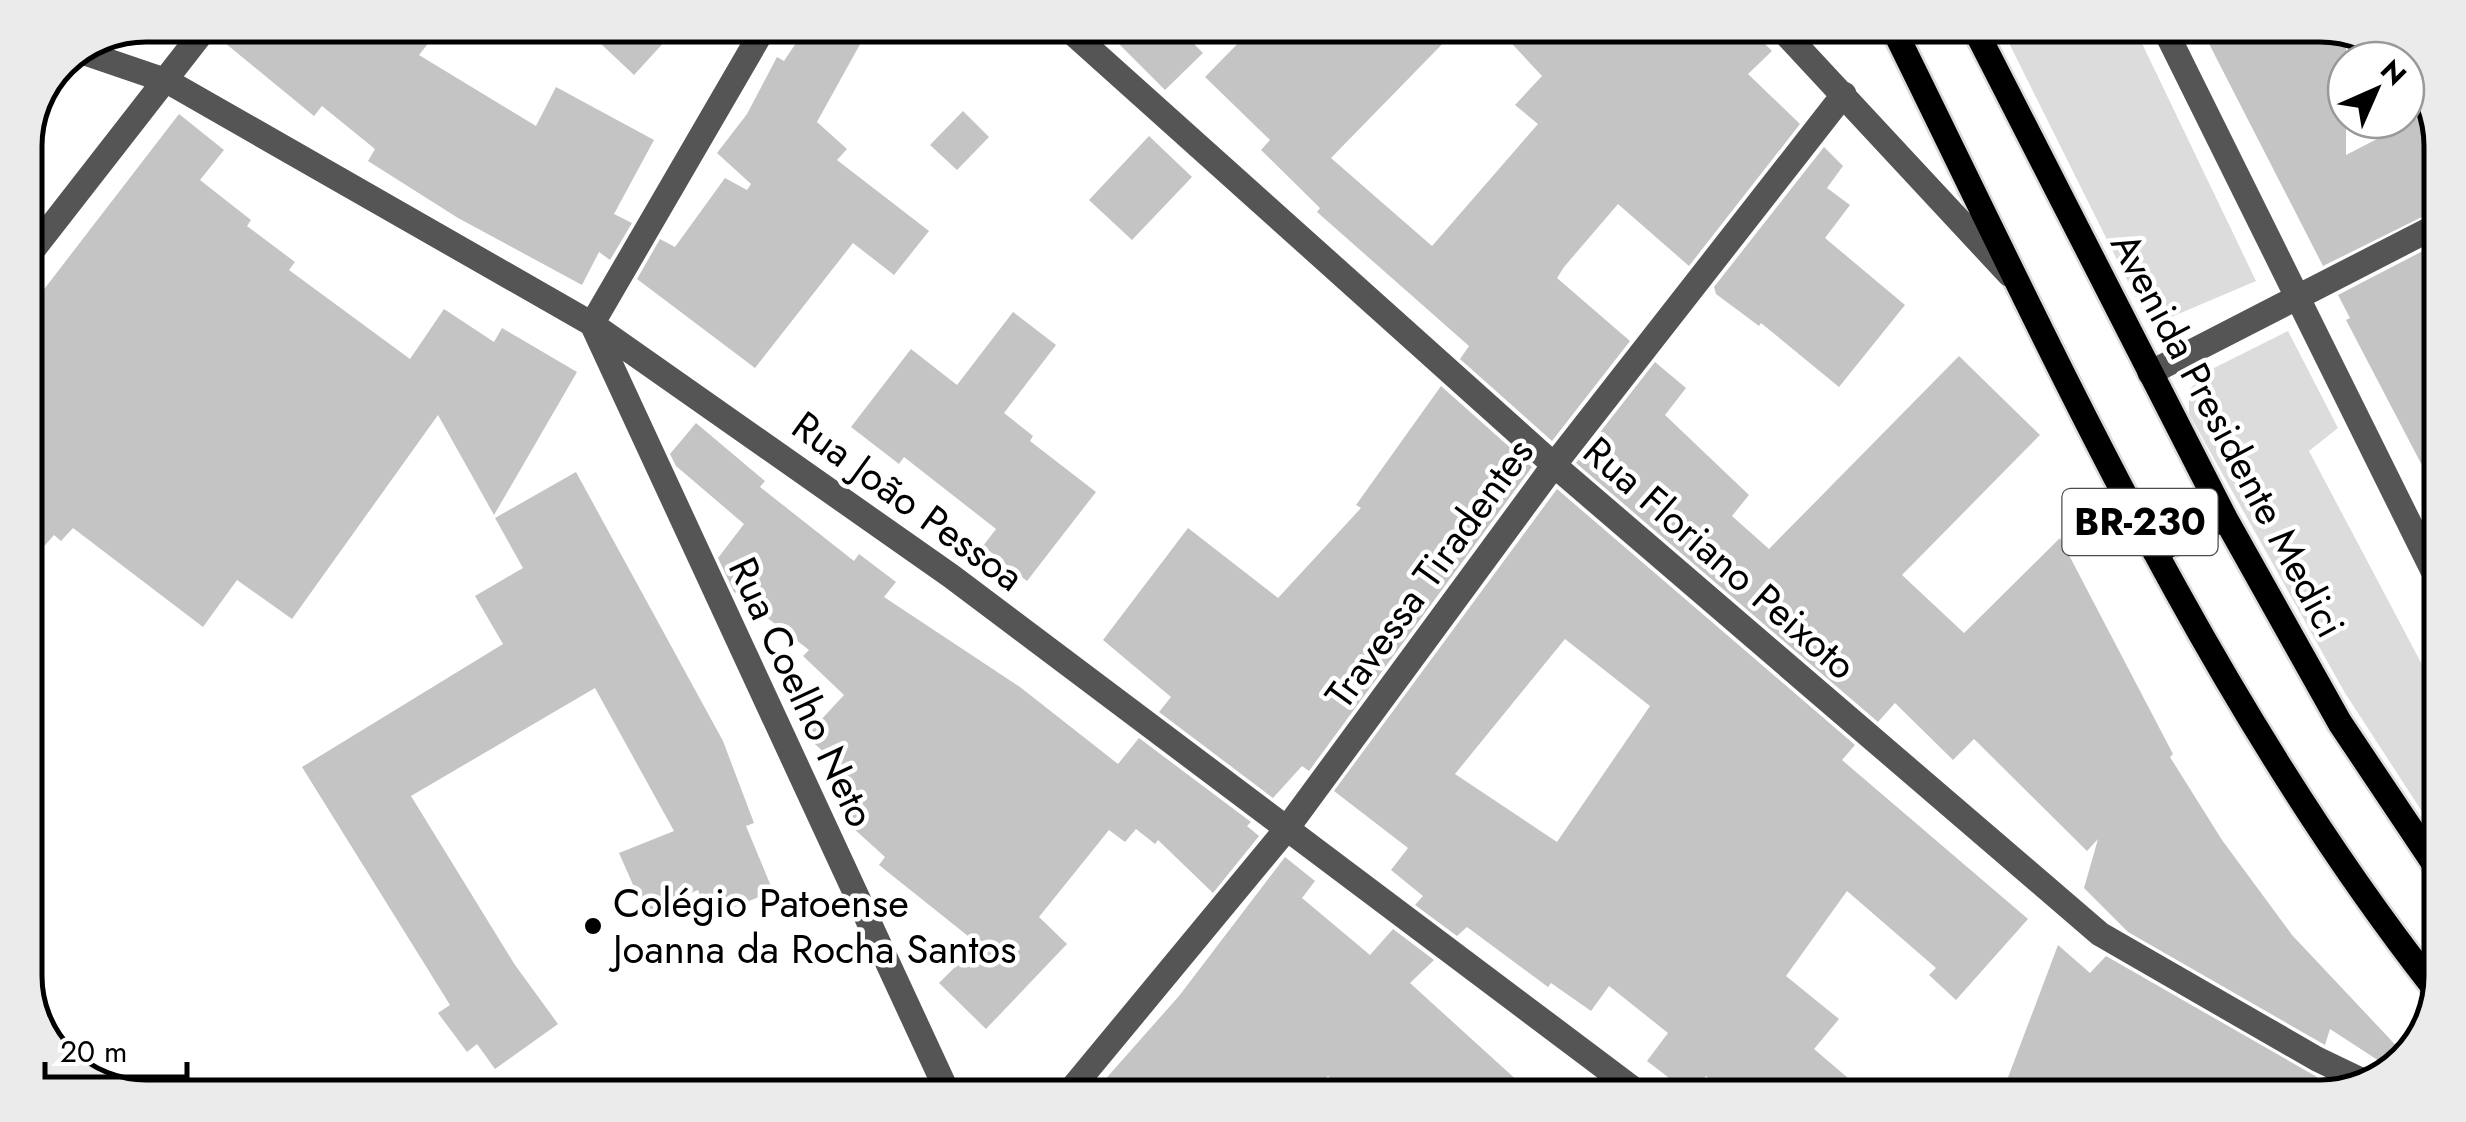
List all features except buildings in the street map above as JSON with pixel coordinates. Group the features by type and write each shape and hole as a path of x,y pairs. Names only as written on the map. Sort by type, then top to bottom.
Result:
{"main road":[{"name":"BR-230","path":"1900,42 2015,280 2155,552 2290,783 2424,975"},
{"name":"Avenida Presidente Medici","path":"1982,42 2225,518 2340,723 2424,848"},
{"path":"2155,552 2225,518"}],"street":[{"path":"43,237 196,42"},
{"path":"592,324 756,42"},
{"name":"Rua Floriano Peixoto","path":"1082,42 1554,465 2100,934 2351,1075"},
{"path":"1794,42 2015,280"},
{"path":"2172,42 2423,551"},
{"name":"Rua João Pessoa","path":"94,56 168,81 592,324 951,576 1285,831 1621,1080"},
{"name":"Travessa Tiradentes","path":"1080,1080 1285,831 1554,465 1844,94"},
{"path":"2150,373 2423,233"},
{"name":"Rua Coelho Neto","path":"592,324 942,1080"}],"shaded area":[{"path":"2008,42 2141,42 2256,281 2150,326"},
{"path":"2288,331 2338,428 2309,451 2424,668 2424,814 2345,693 2189,414 2189,390 2208,371"}],"place":[{"name":"Colégio Patoense Joanna da Rocha Santos","path":"593,926"}]}
